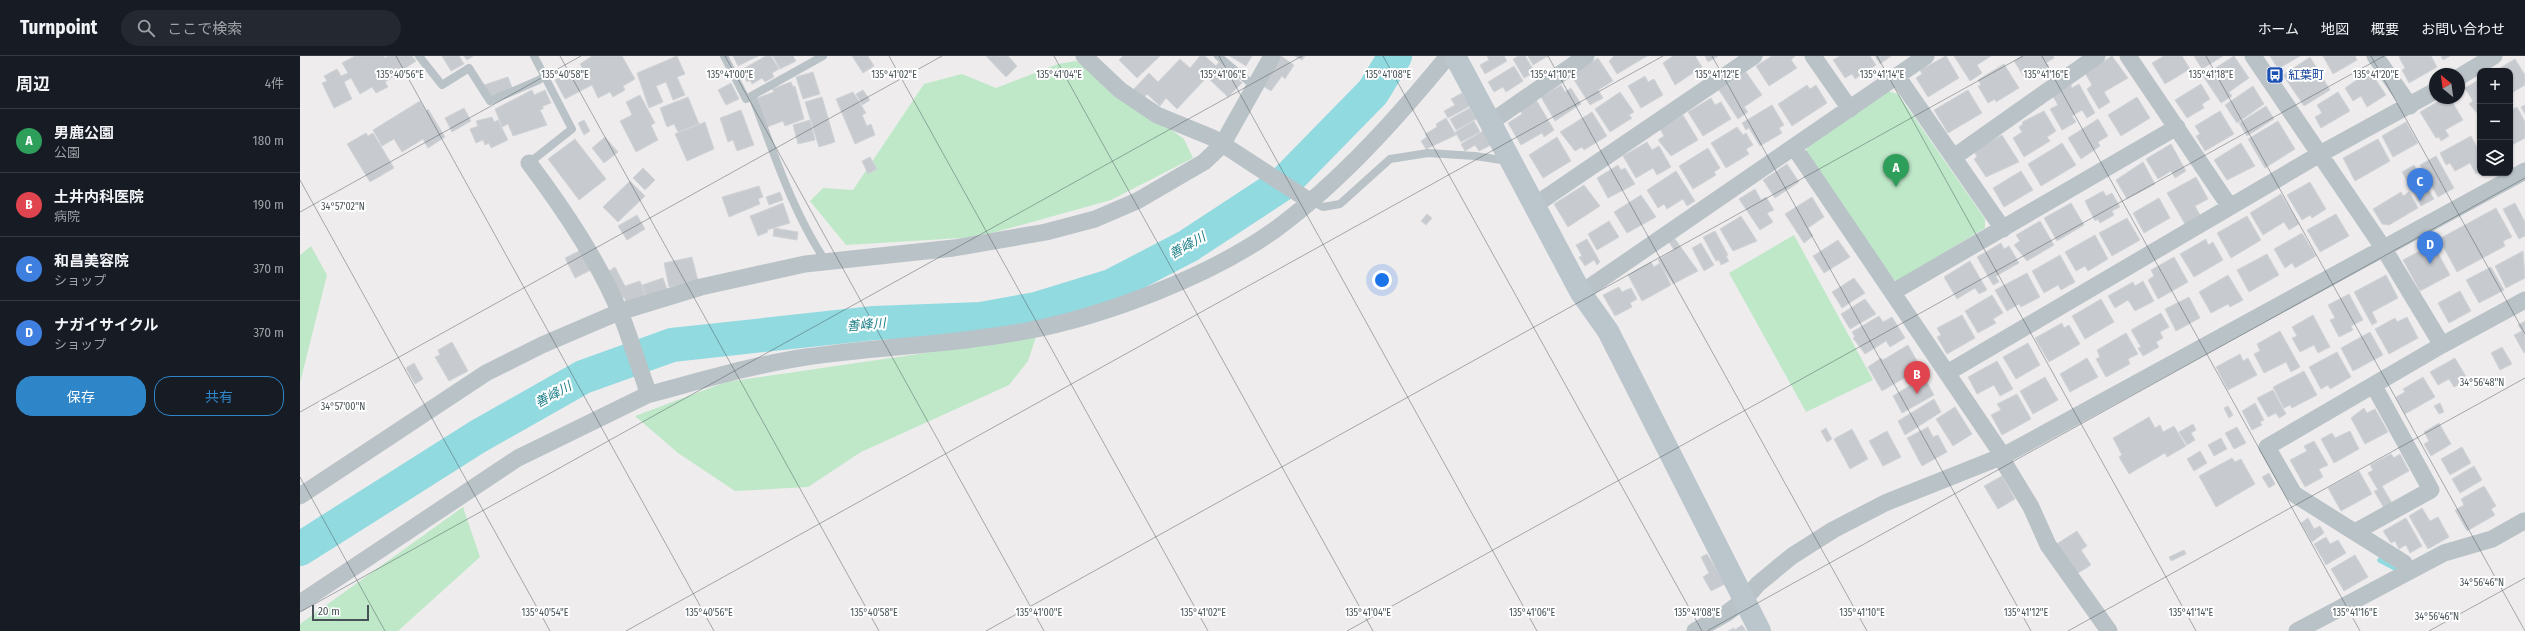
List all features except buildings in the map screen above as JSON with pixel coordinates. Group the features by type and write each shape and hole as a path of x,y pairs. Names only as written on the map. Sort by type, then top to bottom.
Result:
{"street":[{"path":"1084,56 1120,90 1157,115 1213,138 1226,148 1308,199"},
{"path":"300,496 486,373 542,345 701,287 805,264 1015,239 1095,219 1137,202 1174,182 1226,148 1254,86 1272,56"},
{"path":"1491,122 1586,56"},
{"path":"1535,205 1754,56"},
{"path":"1813,56 1850,109"},
{"path":"1581,293 1926,56"},
{"path":"1954,157 2097,56"},
{"path":"2128,56 2230,207"},
{"path":"2253,56 2384,249 2442,345"},
{"path":"2375,56 2410,106"},
{"path":"2465,73 2494,56"},
{"path":"300,603 518,458 647,390 806,357 984,337 1063,323 1141,298 1212,265 1268,234 1381,132 1457,58 1581,293 1608,331 1760,631"},
{"path":"1897,76 2003,229"},
{"path":"1947,373 2320,154 2429,95"},
{"path":"1893,292 2177,127"},
{"path":"1794,147 2002,456 2031,507 2048,545 2109,631"},
{"path":"529,163 565,211 621,316 647,390"},
{"path":"1695,631 1727,613 1745,599 1758,584 1792,556 1833,530 1885,503 2002,456 2525,172"},
{"path":"2404,563 2294,494 2267,447 2442,345 2525,300"},
{"path":"2355,532 2431,490 2374,386"},
{"path":"2297,631 2444,553 2492,539 2524,521"}],"lane":[{"path":"419,56 442,85 468,68 490,101 539,80 545,75"},
{"path":"529,163 572,129 534,56"},
{"path":"724,56 746,99 823,56"},
{"path":"1218,56 1254,86"},
{"path":"752,96 792,202 807,233 826,262"},
{"path":"1308,199 1323,207 1340,204 1390,159 1428,153 1475,156 1512,161"}],"green space":[{"path":"1076,61 1184,139 1193,158 1111,200 978,237 846,245 810,201 823,188 853,190 924,84 962,74 996,88 1058,64"},
{"path":"1887,91 1898,94 1985,219 1985,228 1897,281 1890,278 1807,154 1807,145"},
{"path":"1794,235 1873,380 1806,412 1729,273"},
{"path":"311,246 327,275 300,383 300,255"},
{"path":"1036,337 1028,361 1009,385 861,452 808,487 735,491 678,453 635,416 726,382"},
{"path":"463,507 480,557 398,631 300,631 300,624"}],"waterway":[{"name":"善峰川","path":"300,549 477,437 583,377 672,345 874,323 981,319 1036,309 1111,286 1188,246 1284,183 1373,92 1395,56"},
{"path":"2380,560 2401,571"}],"place":[{"name":"紅葉町","path":"2275,75"},
{"name":"男鹿公園","path":"1896,187"},
{"name":"和昌美容院","path":"2420,201"},
{"name":"ナガイサイクル","path":"2430,264"},
{"name":"土井内科医院","path":"1917,394"}]}
